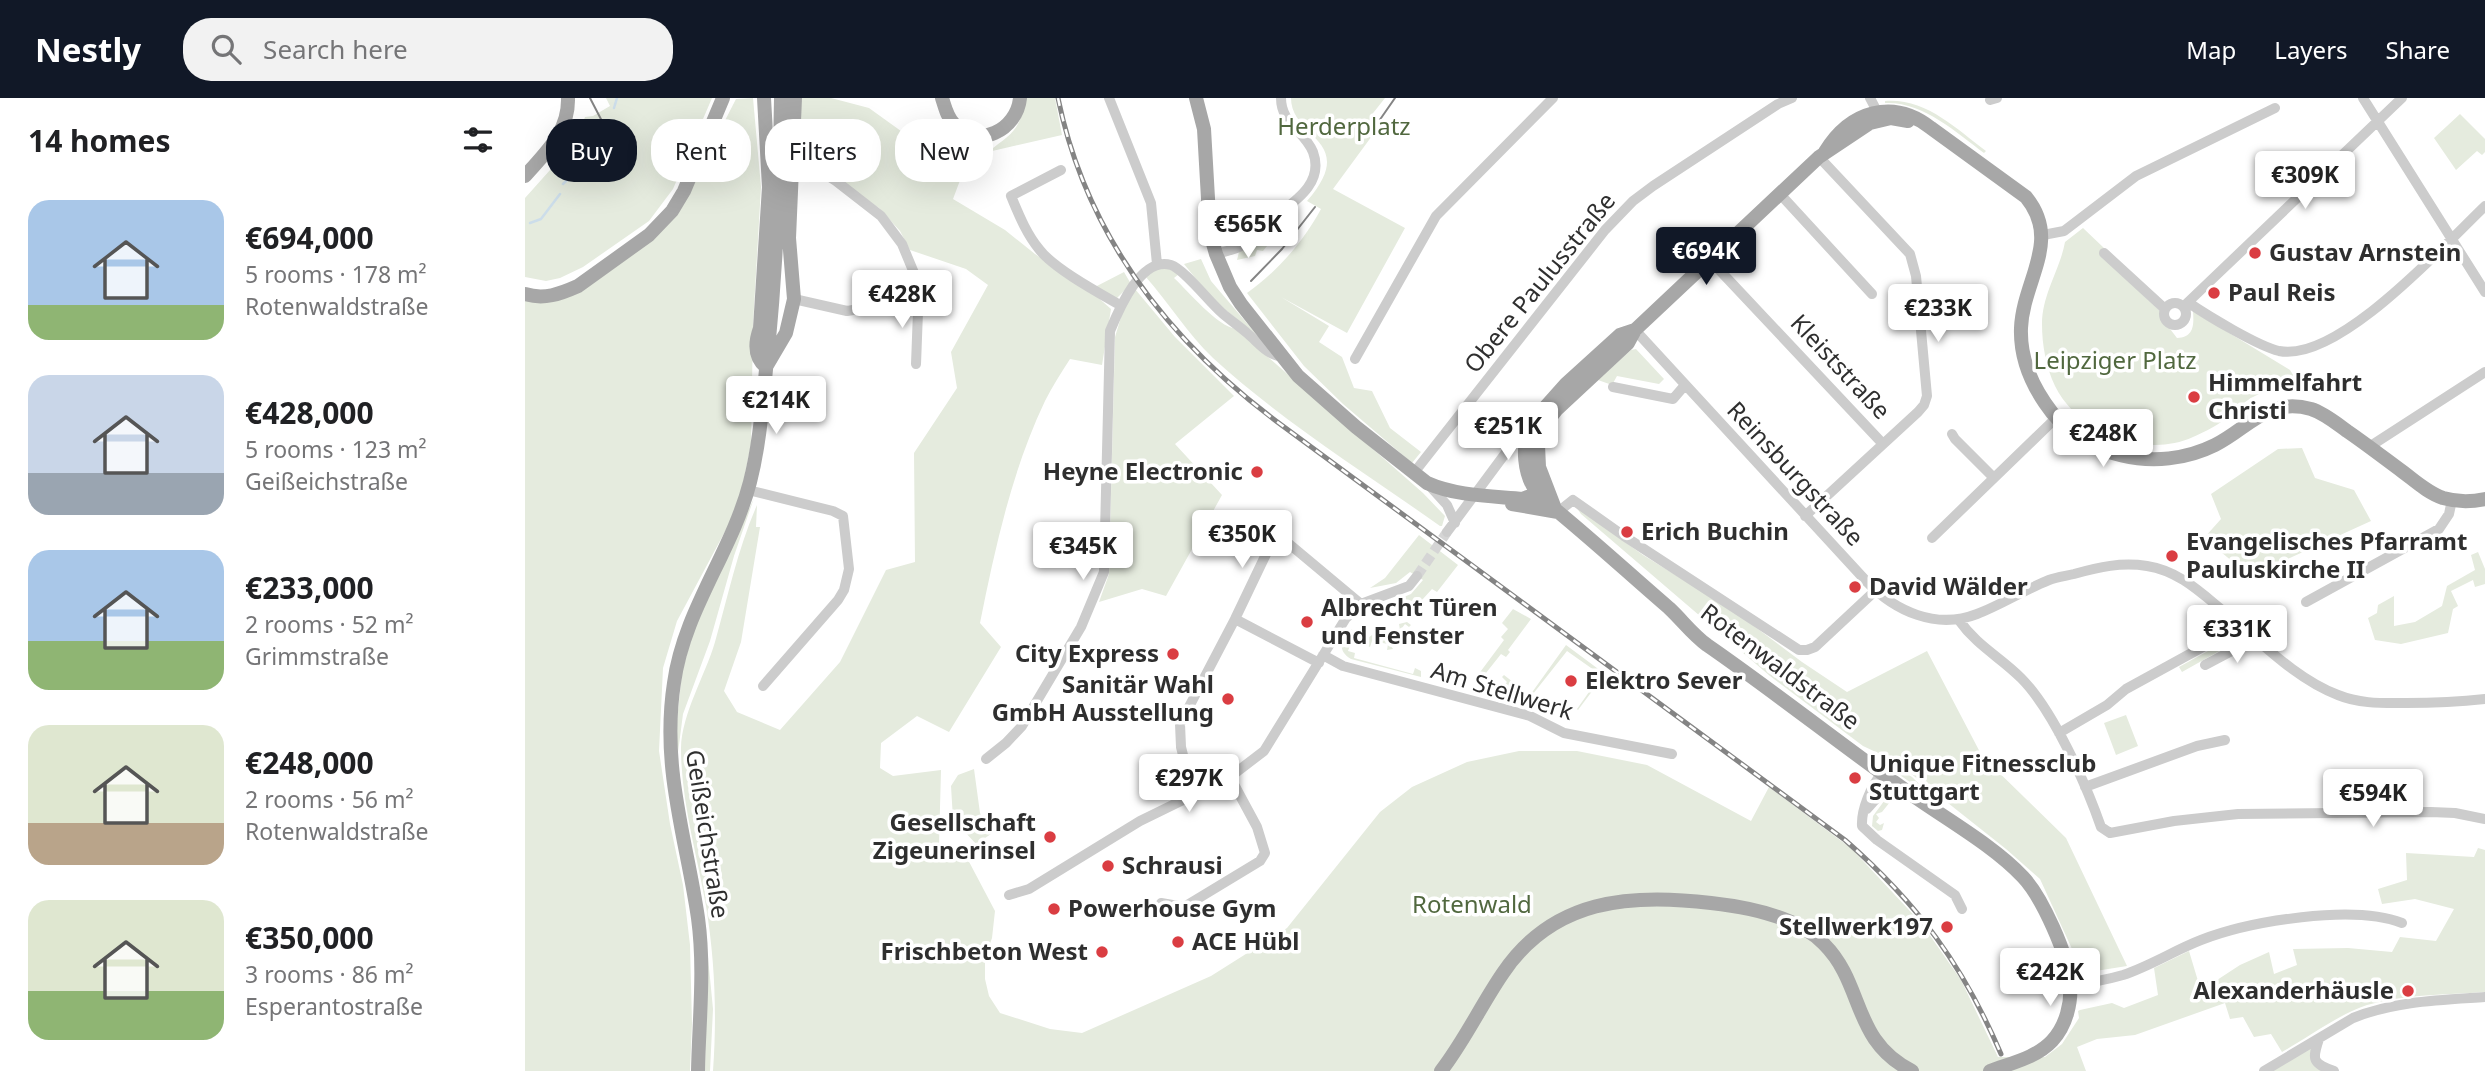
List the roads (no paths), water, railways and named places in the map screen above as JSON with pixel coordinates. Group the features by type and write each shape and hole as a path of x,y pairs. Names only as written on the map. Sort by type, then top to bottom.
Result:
{"main road":[{"path":"525,176 558,139 567,118 568,98"},
{"path":"525,294 543,297 564,293 578,286 649,234 672,211 684,191 721,104 731,98"},
{"name":"Geißeichstraße","path":"764,98 768,187 757,352 759,360 766,367"},
{"path":"942,98 948,116 961,130 987,136 1010,124 1018,110 1020,98"},
{"path":"1196,98 1204,130 1208,211 1214,248 1225,277 1241,304 1282,357 1316,393 1427,483 1452,491 1523,499 1536,494 1541,476"},
{"name":"Geißeichstraße","path":"790,99 791,119"},
{"name":"Geißeichstraße","path":"698,1071 700,943 694,896 671,776 671,708 686,632 748,490 758,440 790,99"},
{"name":"Rotenwaldstraße","path":"1556,510 1541,476 1537,456 1543,427 1571,389 1620,335 1635,330 1779,193 1822,154 1860,128 1876,109 1931,128 2026,197 2036,211 2043,235"},
{"name":"Geißeichstraße","path":"766,367 786,333 795,299 789,238 792,182"},
{"path":"2043,235 2021,330 2025,362 2033,383 2056,418 2089,442 2125,458 2168,459 2193,454 2217,444 2265,412 2291,407 2313,410 2326,416 2440,497 2472,502 2485,499"},
{"path":"525,286 554,289 595,272"},
{"path":"772,300 787,299 793,277"},
{"name":"Rotenwaldstraße","path":"1571,389 1543,407 1530,427 1525,460 1529,480 1536,494 1678,616 1705,643 2005,860 2038,896 2067,966 2070,985 2066,1018 2053,1040 2036,1053 1990,1071"},
{"path":"1499,497 1512,504 1556,510"},
{"path":"1441,1071 1503,972 1543,931 1572,914 1597,905 1665,898 1719,904 1758,912 1789,922 1815,936 1835,957 1866,1028 1875,1041 1895,1061 1912,1071"}],"street":[{"path":"1109,98 1151,203 1157,264"},
{"path":"1214,248 1241,246 1249,241 1255,232 1303,194 1314,176 1315,159 1312,150 1283,114 1280,98"},
{"path":"1355,359 1436,216 1553,98"},
{"name":"Obere Paulusstraße","path":"1413,474 1605,230 1633,201 1778,104 1792,98"},
{"path":"2363,98 2485,292"},
{"path":"2104,253 2165,309 2167,323 2173,326 2183,322 2186,305 2402,98"},
{"path":"2043,235 2064,231 2136,176 2275,108"},
{"path":"1805,516 1918,412 1927,396 1916,276 1910,254 1822,154"},
{"path":"1061,170 1011,196 1024,228 1041,252 1087,286 1120,304"},
{"path":"836,182 881,216 892,228 912,266 919,285 922,352 915,364"},
{"path":"1779,193 1872,294"},
{"path":"2165,309 2176,303 2186,305 2266,347 2296,352 2311,348 2369,313 2414,275 2485,206"},
{"path":"1208,211 1227,231 1255,232"},
{"name":"Kleiststraße","path":"1709,259 1883,444"},
{"path":"986,759 1022,726 1081,627 1104,572 1110,331 1120,304 1149,269 1157,264 1171,265 1178,268 1221,313 1270,354 1282,357"},
{"path":"795,299 847,311 920,299"},
{"name":"Reinsburgstraße","path":"1635,330 1875,591 1898,608 1914,615 1937,620 1958,619 1975,615 2050,579 2104,565 2149,566 2179,577 2197,588 2283,661 2340,696 2356,701 2387,704 2439,704 2485,699"},
{"path":"2369,447 2485,372"},
{"path":"1613,387 1673,399 1685,385"},
{"path":"1933,538 2056,418"},
{"name":"Rotenwaldstraße","path":"1447,533 1516,439 1530,427"},
{"path":"1952,434 1993,477"},
{"path":"1427,483 1447,505 1455,523"},
{"path":"748,490 833,511 843,516 849,556 848,580 838,600 763,686"},
{"path":"1556,510 1573,500 1582,504 1624,536 1799,650 1815,647 1875,591"},
{"path":"2305,602 2439,529 2449,514 2452,500"},
{"path":"1197,792 1189,779 1179,735 1180,724 1269,548 1277,540 1288,543 1361,604"},
{"path":"1009,895 1029,889 1140,821 1230,777 1264,751 1346,618 1361,604 1409,586 1417,576"},
{"name":"Am Stellwerk","path":"1235,619 1321,659 1343,666 1530,716 1564,733 1672,754"},
{"path":"1958,619 1982,647 2031,689 2059,733 2101,827 2110,833 2174,821 2238,814 2431,812 2485,819"},
{"path":"2059,733 2107,705 2126,689 2241,626"},
{"path":"2205,664 2256,638"},
{"path":"2085,787 2197,746 2225,740"},
{"path":"1161,903 1184,907 1260,862 1265,853 1257,827 1230,777"},
{"path":"1887,777 1862,816 1864,829 1952,893 1962,909"},
{"path":"2070,985 2123,975 2203,939 2264,923 2352,915 2388,918 2402,923"},
{"path":"2264,1071 2353,1018 2382,1007 2485,997"},
{"path":"2319,1039 2315,1060 2320,1066 2334,1071"}],"waterway":[{"path":"614,108 617,98"},
{"path":"530,223 541,219 560,194"}],"tunnel":[{"path":"1417,576 1447,532"}],"tram line":[{"path":"590,98 601,119"},
{"path":"1379,121 1395,98"},
{"path":"1251,281 1282,249 1315,207"}],"railway":[{"path":"1058,98 1071,148 1089,194 1111,238 1137,280 1167,319 1200,355 1276,421 1845,840 1895,888 1936,938 1971,992 2001,1054"}],"place":[{"name":"Gustav Arnstein","path":"2255,253"},
{"name":"Paul Reis","path":"2214,293"},
{"name":"Himmelfahrt Christi","path":"2194,397"},
{"name":"Heyne Electronic","path":"1257,472"},
{"name":"Erich Buchin","path":"1627,532"},
{"name":"Evangelisches Pfarramt Pauluskirche II","path":"2172,556"},
{"name":"David Wälder","path":"1855,587"},
{"name":"Albrecht Türen und Fenster","path":"1307,622"},
{"name":"City Express","path":"1173,654"},
{"name":"Elektro Sever","path":"1571,681"},
{"name":"Sanitär Wahl GmbH Ausstellung","path":"1228,699"},
{"name":"Unique Fitnessclub Stuttgart","path":"1855,778"},
{"name":"Gesellschaft Zigeunerinsel","path":"1050,837"},
{"name":"Schrausi","path":"1108,866"},
{"name":"Powerhouse Gym","path":"1054,909"},
{"name":"Stellwerk197","path":"1947,927"},
{"name":"ACE Hübl","path":"1178,942"},
{"name":"Frischbeton West","path":"1102,952"},
{"name":"Alexanderhäusle","path":"2408,991"}],"park label":[{"name":"Herderplatz","path":"1344,127"},
{"name":"Leipziger Platz","path":"2115,361"},
{"name":"Rotenwald","path":"1472,905"}]}
